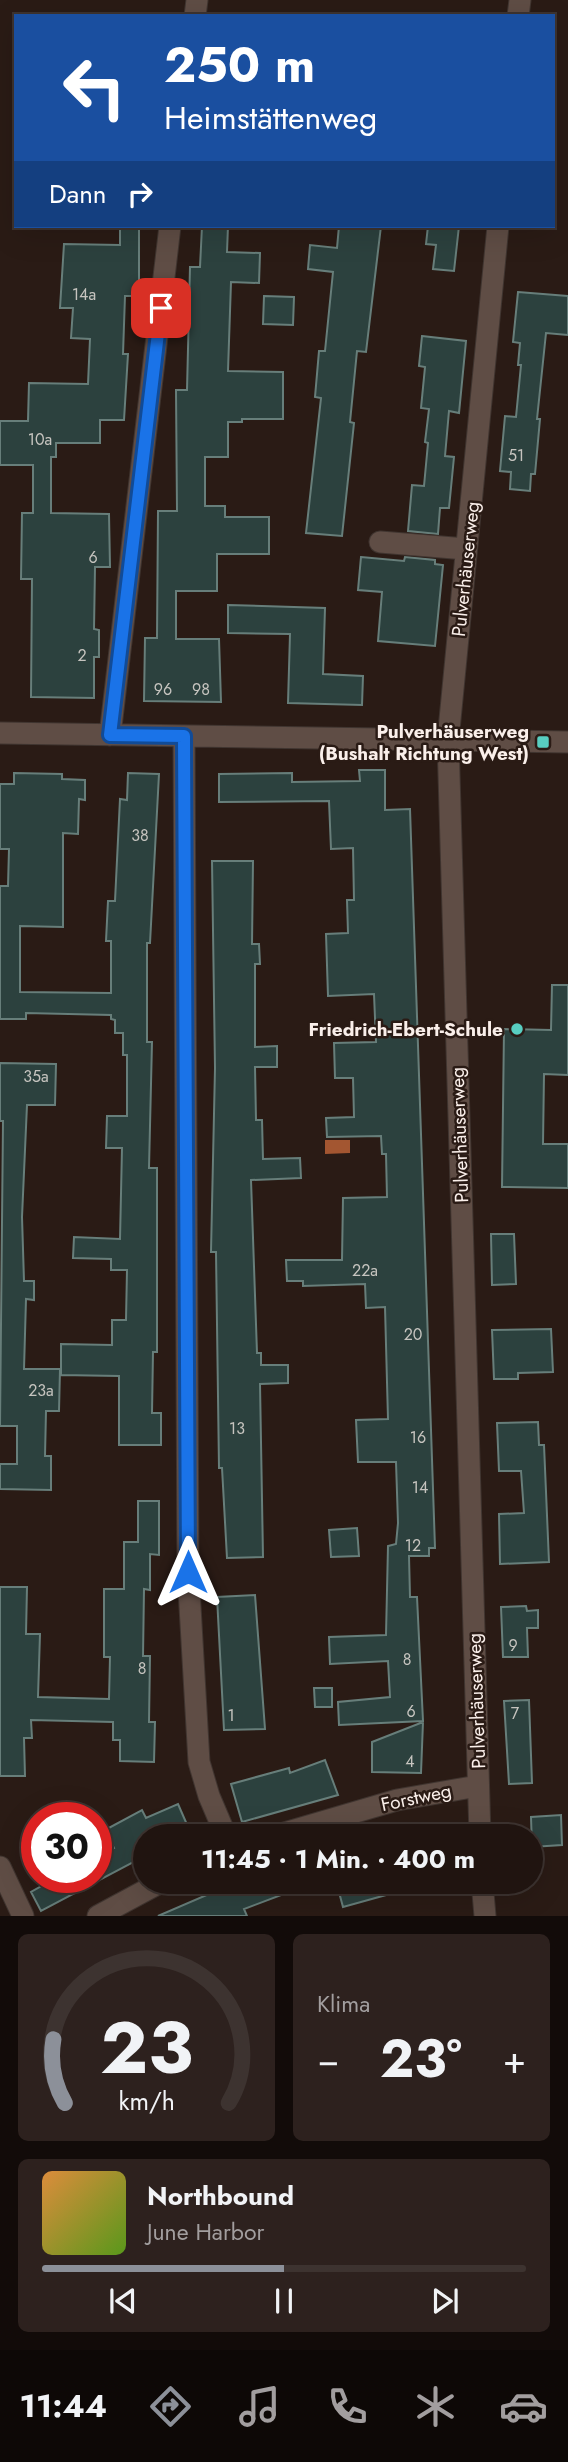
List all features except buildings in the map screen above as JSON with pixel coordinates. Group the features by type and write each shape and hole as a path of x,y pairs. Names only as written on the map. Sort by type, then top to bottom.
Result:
{"street":[{"path":"110,735 170,228"},
{"name":"Pulverhäuserweg","path":"480,1824 448,740 498,228"},
{"path":"380,542 466,549"},
{"path":"0,733 568,742"},
{"path":"184,736 188,1572 200,1762 206,1789 221,1824"},
{"name":"Forstweg","path":"315,1824 397,1800 478,1786"},
{"path":"0,1867 23,1916"},
{"path":"98,1916 139,1894"},
{"path":"483,1894 485,1916"}],"shaded area":[{"path":"325,1140 350,1140 350,1153 325,1154"}],"place":[{"name":"Pulverhäuserweg (Bushalt Richtung West)","path":"543,742"},
{"name":"Friedrich-Ebert-Schule","path":"517,1029"}],"route":[{"path":"161,308 110,735 184,736 188,1572"}]}
